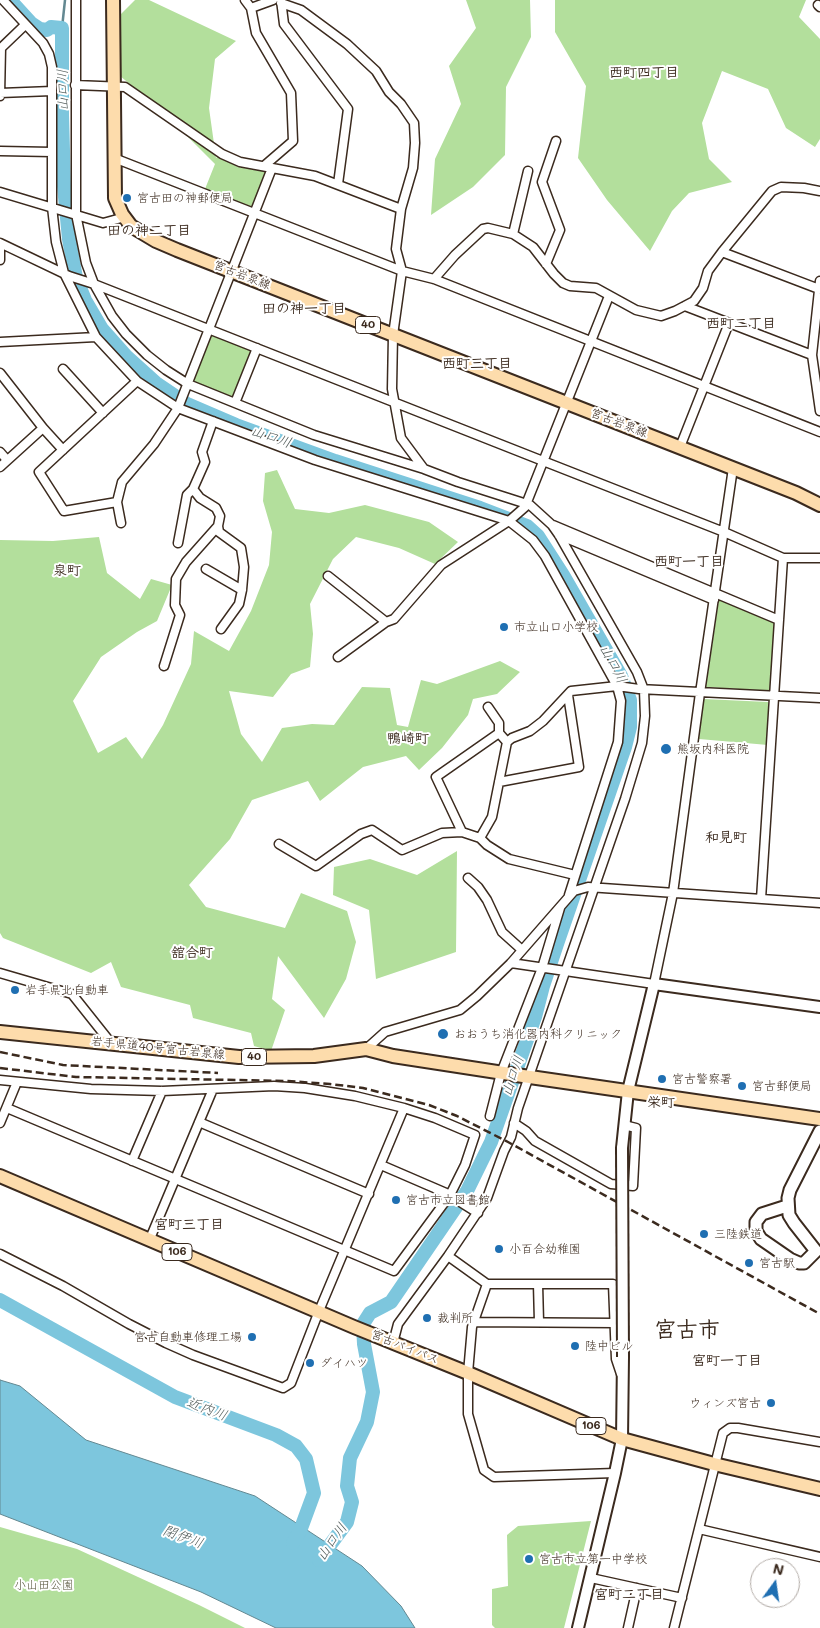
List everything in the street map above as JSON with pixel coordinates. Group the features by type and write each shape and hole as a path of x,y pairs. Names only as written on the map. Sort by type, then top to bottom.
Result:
{"main road":[{"name":"宮古岩泉線","path":"113,0 115,198 131,226 156,241 796,493 820,505"},
{"name":"岩手県道40号宮古岩泉線","path":"0,1032 239,1057 314,1056 366,1049 393,1056 526,1077 820,1119"},
{"path":"787,1206 762,1214 758,1218 755,1227 761,1240 799,1263 804,1263 818,1253 794,1223 787,1206 790,1190 820,1131"},
{"name":"宮古バイパス","path":"0,1176 149,1241 468,1373 622,1440 820,1489"}],"street":[{"path":"3,0 43,43 52,67 52,207 56,242 67,274 96,337 137,381 179,406 315,460 509,521 533,540 545,556 617,686 621,702 618,742 575,875 571,893 510,963 460,1010 385,1032 366,1049"},
{"path":"76,0 76,214 86,263 94,284 112,316 126,334 147,355 187,385 314,435 424,469 530,505 552,525 559,535 637,672 642,689 645,716 642,743 625,799 591,887 526,1077 511,1137 492,1186 478,1213 398,1324 393,1343"},
{"path":"120,523 117,502 122,482 154,444 179,406 255,213 268,167 293,141 292,92 256,33 251,8 246,0"},
{"path":"251,8 273,0"},
{"path":"338,184 348,109 284,24 281,2 301,10 347,44 376,71 389,92 401,104 414,123 413,168 401,209 396,248 402,270 393,335 392,389 401,438 424,469"},
{"path":"25,24 1,48 0,94 52,91"},
{"path":"75,85 113,85 125,87 222,154 240,162 315,176 401,209"},
{"path":"546,264 560,230 542,182 556,141"},
{"path":"0,151 52,152"},
{"path":"114,158 402,270 434,279 820,432"},
{"path":"513,234 528,171"},
{"path":"434,279 455,255 483,229 488,228 513,234 533,248 563,283 570,286 596,288 636,310 660,316 694,301 703,288 708,271 772,191 781,187 820,191"},
{"path":"0,192 103,223 125,217"},
{"path":"0,260 0,244 67,274 724,532 783,558 820,558"},
{"path":"722,252 820,285 817,331 812,355 820,411"},
{"path":"338,657 386,622 394,619 441,565 509,521 526,505 610,296"},
{"path":"685,306 812,355"},
{"path":"680,447 730,323"},
{"path":"0,342 96,337"},
{"path":"235,403 257,348"},
{"path":"63,369 103,413"},
{"path":"0,373 43,428 63,450"},
{"path":"117,502 64,511 39,472 137,381"},
{"path":"178,543 187,495 194,490 205,462 202,452 213,421"},
{"path":"0,467 43,428"},
{"path":"0,452 7,460"},
{"path":"578,1628 622,1440 624,1381 622,1148 628,1091 654,984 673,893 733,468"},
{"path":"194,490 200,498 216,508 220,516 219,532 241,548 244,567 239,604 221,629"},
{"path":"552,525 715,596"},
{"path":"164,666 180,616 175,605 176,579 186,562 218,526"},
{"path":"559,535 779,620"},
{"path":"761,899 783,558"},
{"path":"206,569 242,590"},
{"path":"328,576 386,622"},
{"path":"480,838 492,817 507,742 543,721 571,691 617,686 700,693 820,698"},
{"path":"499,782 579,767 568,695"},
{"path":"488,707 500,723 499,733 507,742"},
{"path":"462,832 436,777 499,733"},
{"path":"279,844 316,866 361,834 372,830 402,850 442,833 462,832 480,838 487,845 509,859 575,875"},
{"path":"468,878 478,887 487,900 502,932 522,950"},
{"path":"571,893 591,887 820,903"},
{"path":"490,1116 543,968 562,904"},
{"path":"510,963 820,1007"},
{"path":"0,973 72,994 111,1043"},
{"path":"0,1080 91,1089 162,1091 274,1086 305,1088 355,1096 404,1108 435,1118 475,1135 454,1197 394,1271 7,1108"},
{"path":"0,1123 17,1082"},
{"path":"149,1241 213,1089"},
{"path":"132,1160 162,1091"},
{"path":"0,1254 40,1273 166,1343 193,1355 283,1388 291,1383 404,1108"},
{"path":"199,1122 369,1194"},
{"path":"514,1122 535,1141 611,1184 633,1186 636,1128 624,1125"},
{"path":"381,1165 454,1197 478,1213"},
{"path":"448,1256 487,1284 614,1284 616,1359 624,1381"},
{"path":"487,1284 474,1322 468,1373 468,1414 484,1470 494,1477 615,1473"},
{"path":"538,1284 539,1322"},
{"path":"474,1322 615,1323"},
{"path":"674,1628 723,1433 730,1428 738,1428 820,1442"},
{"path":"699,1529 820,1557"},
{"path":"590,1578 682,1598"},
{"path":"628,1628 637,1588"}],"green space":[{"path":"135,0 149,0 236,41 215,59 209,108 216,158 218,156 238,167 267,172 252,208 205,189 215,164 158,107 120,76 117,18"},
{"path":"466,0 530,0 531,37 506,87 505,155 473,187 431,215 435,159 461,104 449,66 476,28"},
{"path":"555,0 806,0 799,17 820,39 820,139 815,147 786,128 768,89 722,71 702,123 709,159 732,182 689,193 672,211 650,251 607,200 578,158 586,86 555,32"},
{"path":"210,334 253,350 233,400 191,382"},
{"path":"277,470 295,509 329,513 365,505 429,522 458,542 435,564 399,548 356,537 333,559 310,604 313,634 310,667 291,674 273,697 229,691 241,734 262,762 282,728 312,724 334,725 362,687 390,688 397,725 408,727 421,680 437,684 500,661 520,672 497,694 473,699 468,715 442,748 419,770 406,756 363,767 320,801 308,781 252,800 230,839 189,885 206,907 285,928 301,893 347,911 356,942 346,979 324,1018 278,956 272,999 285,1010 271,1051 254,1046 251,1033 193,1018 190,1005 121,987 111,962 91,973 3,938 0,933 0,540 53,541 99,537 107,573 140,599 151,579 172,585 157,621 137,632 101,657 73,701 98,753 126,737 142,759 163,725 191,664 194,631 229,651 251,611 269,565 272,532 263,501 265,473"},
{"path":"719,599 777,624 771,691 706,687"},
{"path":"704,699 768,702 768,745 699,739"},
{"path":"457,851 456,952 376,979 369,910 333,895 334,867 370,859 417,875"},
{"path":"591,1521 564,1628 495,1628 492,1625 492,1589 508,1586 507,1535 518,1526"},
{"name":"小山田公園","path":"0,1527 77,1549 245,1628 0,1628"}],"water":[{"name":"閉伊川","path":"0,1380 20,1386 86,1440 255,1496 362,1566 401,1606 415,1628 276,1628 201,1592 0,1514"}],"waterway":[{"name":"山口川","path":"10,0 31,23 40,29 62,28 64,186 69,239 76,278 85,300 102,329 126,356 156,383 187,404 236,425 335,461 480,508 527,526 538,536 563,575 621,676 630,700 630,727 625,747 557,944 535,1017 491,1142 467,1191 391,1302 370,1313 363,1324 364,1344 373,1392 367,1422 350,1458 347,1486 352,1502 347,1522 319,1560"},
{"path":"62,28 65,0"},
{"name":"近内川","path":"0,1300 175,1397 276,1435 296,1446 306,1459 314,1493 300,1531 293,1543"}],"railway":[{"path":"0,1052 63,1065 218,1073"},
{"path":"0,1068 76,1077 288,1081 330,1084 363,1088 429,1105 457,1116 508,1142 820,1314"}],"place":[{"name":"宮古田の神郵便局","path":"127,198"},
{"name":"市立山口小学校","path":"504,627"},
{"name":"熊坂内科医院","path":"666,749"},
{"name":"岩手県北自動車","path":"15,990"},
{"name":"おおうち消化器内科クリニック","path":"443,1034"},
{"name":"宮古警察署","path":"662,1079"},
{"name":"宮古郵便局","path":"742,1086"},
{"name":"宮古市立図書館","path":"396,1200"},
{"name":"三陸鉄道","path":"704,1234"},
{"name":"小百合幼稚園","path":"499,1249"},
{"name":"宮古駅","path":"749,1263"},
{"name":"裁判所","path":"427,1318"},
{"name":"宮古自動車修理工場","path":"252,1337"},
{"name":"陸中ビル","path":"575,1346"},
{"name":"ダイハツ","path":"310,1363"},
{"name":"ウィンズ宮古","path":"771,1403"},
{"name":"宮古市立第一中学校","path":"529,1559"}],"district":[{"name":"西町四丁目","path":"644,73"},
{"name":"田の神二丁目","path":"149,231"},
{"name":"田の神一丁目","path":"304,309"},
{"name":"西町二丁目","path":"741,324"},
{"name":"西町三丁目","path":"477,364"},
{"name":"西町一丁目","path":"689,562"},
{"name":"泉町","path":"67,571"},
{"name":"鴨崎町","path":"408,739"},
{"name":"和見町","path":"726,838"},
{"name":"舘合町","path":"192,953"},
{"name":"栄町","path":"661,1103"},
{"name":"宮町三丁目","path":"189,1225"},
{"name":"宮古市","path":"687,1330"},
{"name":"宮町一丁目","path":"727,1361"},
{"name":"宮町二丁目","path":"629,1595"}]}
